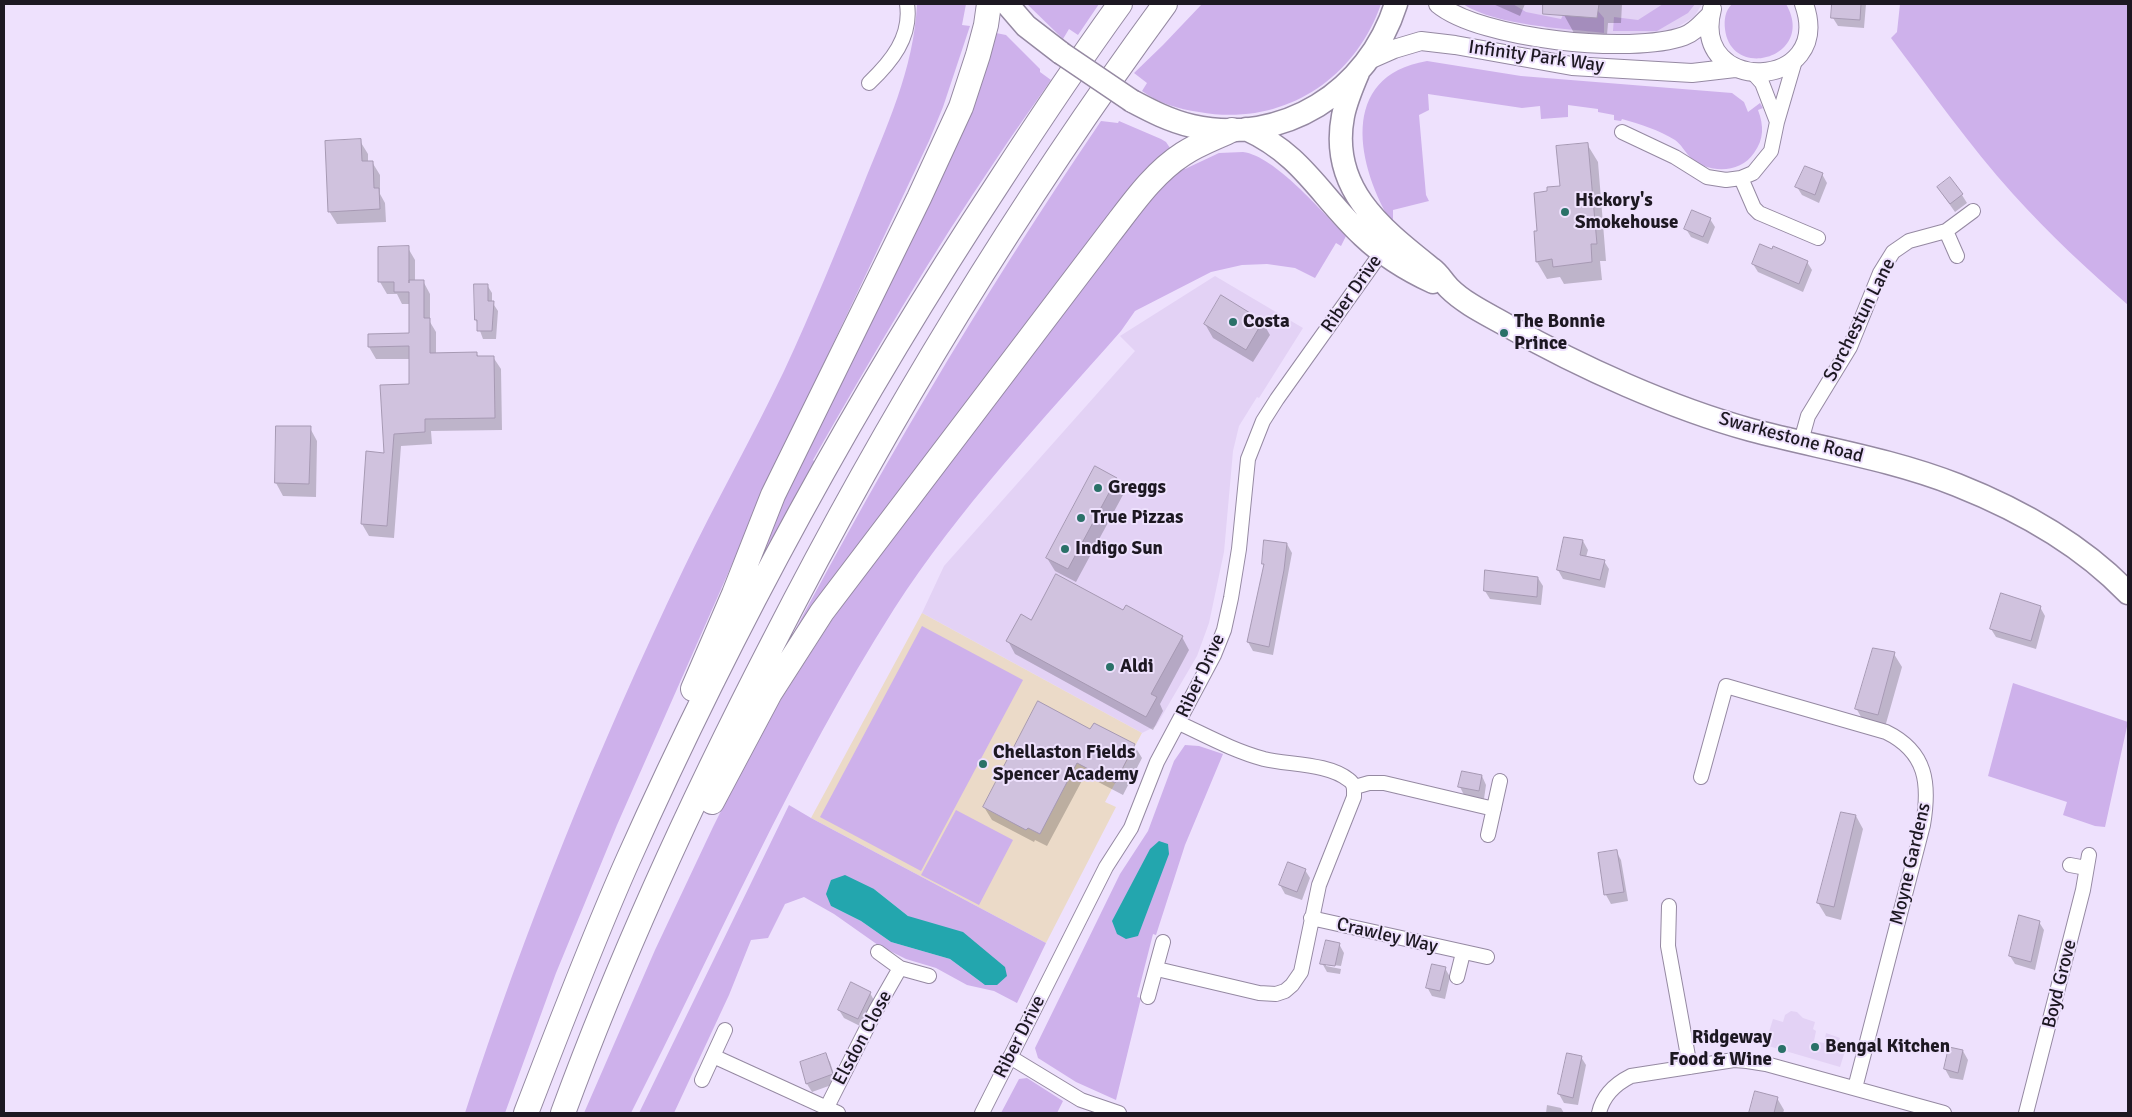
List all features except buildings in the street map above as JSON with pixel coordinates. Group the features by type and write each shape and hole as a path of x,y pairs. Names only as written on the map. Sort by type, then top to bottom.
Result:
{"highway":[{"path":"628,862 675,730 734,594 773,495 919,198 961,107 978,55 989,4"},
{"path":"526,1113 576,982 628,862 678,751 782,544 907,326 972,222 1120,4"},
{"path":"563,1113 662,873 734,718 821,549 943,337 1006,237 1100,95 1165,4"},
{"path":"631,945 675,872 745,736 770,693 851,572 1149,184 1182,154 1239,130"}],"main road":[{"path":"1007,4 1026,26 1061,53 1132,101 1168,118 1191,126 1239,130 1288,121 1307,112 1341,90 1364,67 1387,29 1396,4"},
{"name":"Swarkestone Road","path":"1364,67 1343,117 1340,152 1352,189 1372,217 1387,245"},
{"name":"Swarkestone Road","path":"1239,130 1275,144 1294,160 1344,217 1387,245 1431,282 1449,288 1481,311 1527,337 1626,384 1726,422 1931,476 1974,492 2026,517 2078,549 2110,575 2128,593"}],"street":[{"path":"869,83 895,56 906,26 907,4"},
{"name":"Infinity Park Way","path":"1438,4 1463,19 1501,30 1548,39 1610,44 1670,40 1692,32 1712,9"},
{"path":"1712,9 1709,25 1714,45 1719,54 1735,68 1753,74 1772,72 1789,64 1796,57 1805,43 1808,27 1804,4"},
{"name":"Infinity Park Way","path":"1364,67 1394,49 1421,41 1455,45 1572,66 1692,73 1735,68"},
{"path":"1622,132 1675,157 1707,177 1726,180 1741,178 1753,173 1772,151 1796,57"},
{"path":"1753,74 1762,84 1778,122"},
{"path":"1741,178 1754,208 1759,213 1818,238"},
{"name":"Sorchestun Lane","path":"1801,441 1808,416 1850,347 1880,273 1894,252 1909,241 1946,231 1973,211"},
{"path":"1946,231 1956,256"},
{"name":"Riber Drive","path":"982,1113 1106,867 1131,828 1158,762 1214,655 1224,630 1239,549 1248,459 1253,442 1263,421 1277,399 1387,245"},
{"name":"Moyne Gardens","path":"1701,777 1726,686 1898,737 1907,746 1923,769 1927,785 1927,803 1923,825 1855,1088"},
{"path":"1157,969 1259,992 1276,994 1292,986 1301,972 1311,918 1320,885 1354,797 1355,787 1350,780 1340,774 1320,768 1265,759 1234,749 1179,724"},
{"path":"1488,835 1500,781"},
{"path":"1355,787 1369,783 1384,783 1494,809"},
{"name":"Boyd Grove","path":"2026,1113 2083,890 2088,861 2070,866"},
{"path":"1668,906 1668,946 1690,1067"},
{"name":"Crawley Way","path":"1311,918 1487,957"},
{"path":"1148,997 1163,942"},
{"name":"Elsdon Close","path":"878,952 900,968 929,976"},
{"name":"Crawley Way","path":"1457,977 1463,953"},
{"name":"Elsdon Close","path":"832,1110 876,1010 900,968"},
{"path":"702,1080 725,1030"},
{"path":"713,1056 832,1110"},
{"path":"1010,1057 1081,1100 1120,1113"},
{"path":"1599,1113 1608,1093 1619,1082 1631,1076 1734,1060 1766,1064 1944,1113"}],"shaded area":[{"path":"917,4 966,4 962,25 970,26 943,107 929,141 748,528 617,825 556,973 505,1113 465,1113 538,906 593,770 683,570 784,371 862,188 905,75 911,52"},
{"path":"1027,4 1099,4 1078,35 1069,29 1063,39"},
{"path":"1202,4 1381,4 1369,32 1353,56 1333,76 1310,93 1285,105 1258,112 1229,115 1191,111 1162,102 1142,91 1147,83 1134,73"},
{"path":"1463,4 1513,4 1526,12 1561,19 1563,15 1598,11 1604,18 1604,33 1512,22 1477,11"},
{"path":"1513,4 1702,4 1694,17 1666,34 1632,40 1553,33"},
{"path":"1663,4 1695,4 1688,13 1657,31 1613,31 1614,17 1638,20"},
{"path":"1732,4 1786,4 1793,22 1790,38 1782,49 1769,56 1755,58 1741,55 1731,45 1725,29 1726,16"},
{"path":"1900,4 2128,4 2128,305 2098,279 2027,209 1950,117 1891,38 1897,32"},
{"path":"996,33 1006,35 1040,69 1040,72 1051,80 1010,138 902,307 813,460 815,462 761,564 757,565 755,562"},
{"path":"1427,61 1521,76 1732,93 1744,102 1748,112 1760,103 1763,108 1758,110 1762,127 1760,143 1748,160 1741,165 1732,168 1714,169 1697,163 1669,136 1629,121 1622,119 1621,121 1614,120 1614,115 1598,112 1598,109 1568,105 1568,117 1541,119 1540,106 1522,108 1428,94 1429,110 1419,115 1426,195 1429,201 1393,210 1393,225 1380,202 1370,177 1364,152 1363,127 1367,104 1379,85 1398,70"},
{"path":"1101,121 1118,123 1119,121 1161,139 1170,148 1142,177 770,678 847,535 927,395 1012,257"},
{"path":"1243,152 1269,163 1298,186 1346,236 1341,246 1336,243 1315,278 1295,268 1267,264 1242,265 1211,272 1135,311 1121,331 1032,431 974,500 946,535 894,609 822,731 789,794 631,1113 584,1113 655,950 753,747 832,620 1113,246 1157,191 1176,174 1181,165 1185,169 1219,153"},
{"path":"1215,276 1303,328 1239,426 1233,451 1224,552 1209,623 1197,656 1156,726 1142,733 922,613 944,566 1135,351 1120,336"},
{"name":"Chellaston Fields Spencer Academy","path":"922,613 1142,733 1105,802 1116,807 1046,943 811,818"},
{"path":"922,626 1023,680 921,871 820,817"},
{"path":"2013,683 2128,722 2105,827 2095,826 2063,815 2067,802 1988,776"},
{"path":"1185,745 1199,746 1223,754 1185,845 1156,935 1153,934 1137,997 1141,998 1116,1100 1076,1082 1038,1058 1035,1048 1120,874 1148,831 1174,761"},
{"path":"789,805 1046,943 1017,1003 994,991 967,985 936,968 906,959 878,945 834,914 804,897 785,904 768,938 751,940 729,995 674,1113 639,1113","holes":["874,889 908,916 985,985 950,959 891,942 861,921 831,906"]},
{"path":"956,810 1013,840 979,905 921,875"},
{"path":"1159,841 1168,844 1169,854 1138,936 1126,939 1117,934 1112,921 1150,849"},
{"path":"845,875 874,889 908,916 963,932 1005,967 1007,976 997,985 985,985 950,959 891,942 861,921 831,906 826,894 831,880"},
{"path":"1791,1011 1797,1012 1803,1018 1815,1022 1813,1029 1816,1031 1814,1041 1824,1043 1826,1033 1840,1038 1836,1048 1845,1051 1840,1067 1765,1045 1773,1019 1783,1022 1785,1015"},
{"path":"1027,1078 1063,1101 1057,1113 1001,1113 1019,1079"}],"place":[{"name":"Hickory's Smokehouse","path":"1565,212"},
{"name":"Costa","path":"1233,322"},
{"name":"The Bonnie Prince","path":"1504,333"},
{"name":"Greggs","path":"1098,488"},
{"name":"True Pizzas","path":"1081,518"},
{"name":"Indigo Sun","path":"1065,549"},
{"name":"Aldi","path":"1110,667"},
{"name":"Chellaston Fields Spencer Academy","path":"983,764"},
{"name":"Bengal Kitchen","path":"1815,1047"},
{"name":"Ridgeway Food & Wine","path":"1782,1049"}]}
